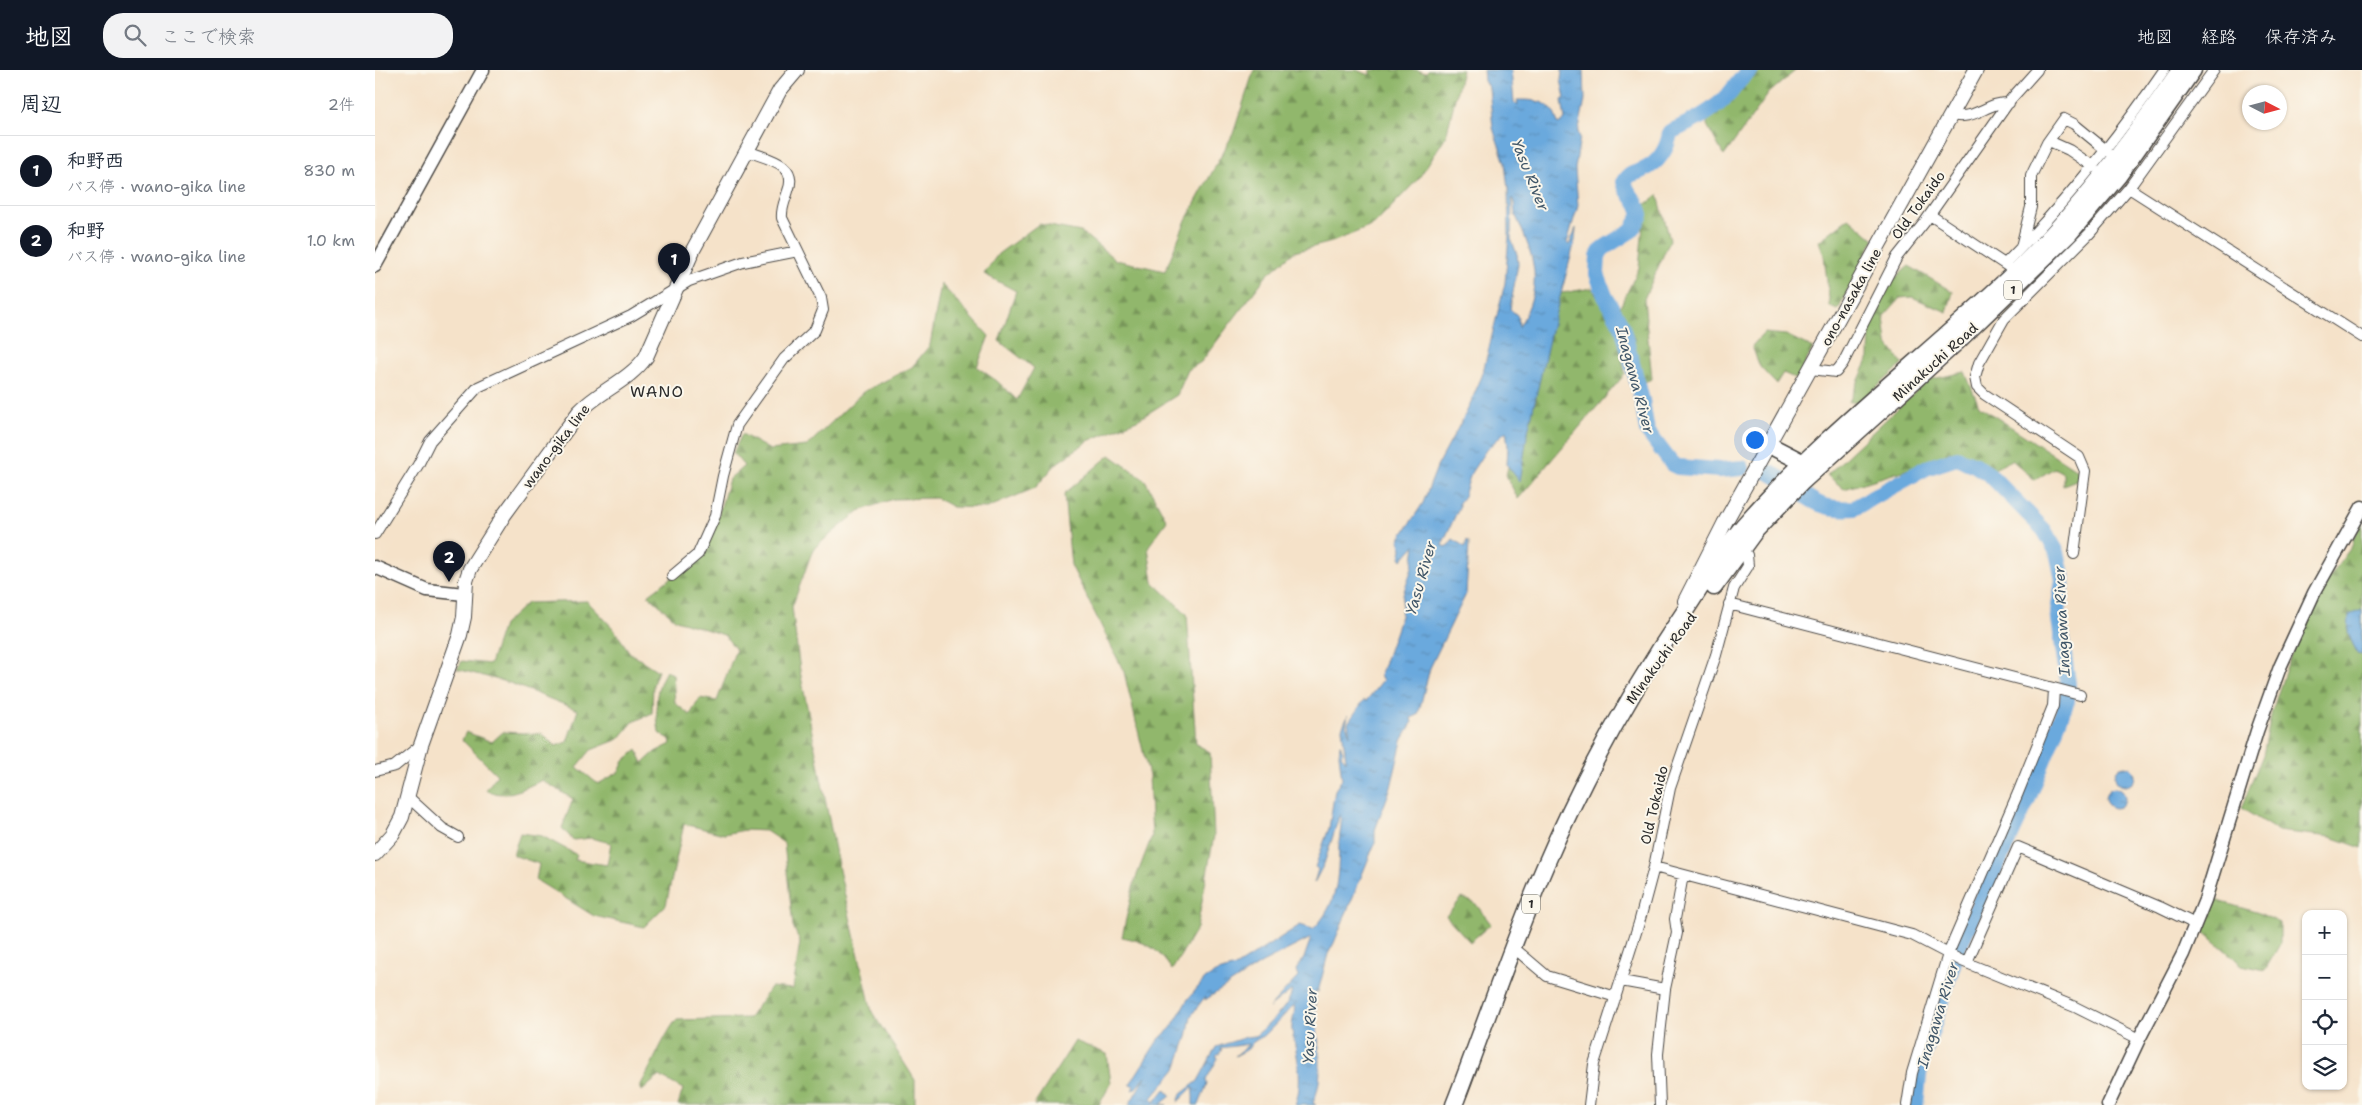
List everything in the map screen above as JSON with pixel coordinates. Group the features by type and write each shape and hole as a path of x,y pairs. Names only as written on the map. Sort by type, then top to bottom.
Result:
{"highway":[{"name":"Minakuchi Road","path":"1796,479 1804,463 1977,308 2061,225 2124,149 2180,70"},
{"name":"Minakuchi Road","path":"1624,710 1667,638 1716,571 1740,550 1782,494 1796,479 1959,341 2067,235 2119,175 2193,70"},
{"path":"1769,444 1804,463"},
{"name":"Minakuchi Road","path":"1624,710 1716,571 1740,550"},
{"name":"1","path":"1454,1105 1514,948 1564,825 1624,710"}],"main road":[{"name":"wano-gika line","path":"375,854 393,834 402,817 421,745 464,617 464,594 470,569 483,547 579,412 590,400 638,369 646,357 693,250 780,90 797,70"},
{"name":"ono-nasaka line","path":"1667,638 1724,524 1976,70"},
{"path":"1716,571 1724,524"}],"street":[{"path":"375,266 483,70"},
{"name":"Old Tokaido","path":"1811,369 1836,372 1843,363 1897,257 1930,215 2009,103 2037,70"},
{"path":"1930,215 2007,265 2107,151 2164,70"},
{"path":"2074,554 2085,471 2079,457 1984,394 1977,387 1975,377 1979,363 2003,319 2034,284 2089,234 2129,188 2214,70"},
{"path":"1951,115 1962,118 1973,116 2000,103 2009,103"},
{"path":"2021,248 2031,207 2031,176 2063,119 2074,124 2107,151"},
{"path":"2049,141 2069,150 2094,166"},
{"path":"673,576 698,554 715,516 723,476 737,425 784,359 815,330 820,322 823,310 821,298 782,218 781,210 791,184 791,174 787,167 747,151"},
{"path":"2129,188 2362,337"},
{"path":"375,534 418,465 429,442 478,387 631,316 701,276 743,262 798,251"},
{"path":"2108,1105 2195,926 2205,900 2257,731 2280,666 2314,593 2362,507"},
{"path":"1724,524 1726,532 1740,550"},
{"name":"Old Tokaido","path":"1589,1105 1594,1064 1621,981 1654,868 1670,788 1715,655 1734,588 1748,566 1740,550"},
{"path":"375,567 427,590 464,594"},
{"path":"1729,604 2077,694"},
{"path":"1907,1105 1912,1073 1950,955 2022,784 2053,706 2056,690"},
{"path":"375,771 395,766 421,745"},
{"path":"407,796 442,828 458,837"},
{"path":"1965,961 2018,847 2159,907 2189,921 2195,926"},
{"path":"1654,868 1912,936 1950,955 2075,1007 2139,1038"},
{"path":"1660,1105 1659,1054 1665,989 1677,933 1675,919 1683,875"},
{"path":"1514,948 1547,976 1616,997"},
{"path":"1621,981 1665,989"}],"green space":[{"path":"1254,70 1356,70 1370,75 1370,70 1417,70 1425,73 1428,70 1462,70 1446,136 1419,178 1374,225 1332,242 1294,252 1267,275 1201,362 1188,370 1177,395 1139,419 1088,441 1057,463 1035,488 987,508 953,507 936,498 893,499 859,511 813,549 792,607 800,671 839,870 872,1012 915,1080 915,1105 678,1105 683,1089 659,1076 642,1091 640,1086 676,1020 749,1018 771,987 793,989 800,942 793,926 784,843 766,831 745,830 724,834 684,824 666,905 644,927 594,916 536,880 539,864 513,855 520,833 542,836 577,855 575,860 607,865 611,843 591,838 573,840 562,828 573,799 542,780 514,792 500,794 486,790 497,775 462,740 466,732 492,742 503,732 542,734 555,746 567,742 578,710 510,683 457,669 462,661 490,664 503,625 527,603 587,601 613,628 630,653 658,671 653,684 652,713 633,722 619,739 591,750 577,767 598,784 619,772 624,761 637,750 643,763 655,752 671,744 670,739 659,733 656,708 659,686 666,671 673,674 675,703 690,715 700,698 717,701 736,649 724,635 676,620 648,595 698,558 716,523 729,479 744,466 733,453 742,434 770,450 807,446 863,392 912,367 930,345 941,284 989,336 977,367 997,381 1017,400 1034,368 999,341 1016,291 984,274 998,254 1039,224 1081,232 1116,260 1165,271 1186,220 1233,134"},
{"path":"1751,70 1796,70 1769,93 1724,156 1707,125 1710,101 1745,80"},
{"path":"1658,195 1670,240 1644,299 1652,379 1644,382 1620,307 1639,268 1645,205"},
{"path":"1849,218 1874,239 1838,310 1830,307 1824,255 1819,241"},
{"path":"1909,266 1953,292 1947,312 1912,297 1900,298 1884,316 1887,343 1903,364 1861,401 1849,402 1869,358 1870,323 1890,282"},
{"path":"1592,288 1617,331 1625,374 1518,499 1506,475 1531,374 1556,294"},
{"path":"1764,333 1786,335 1813,348 1797,379 1783,373 1776,384 1760,367 1752,346"},
{"path":"1965,372 1979,406 2080,472 2079,479 2063,485 2063,473 2054,468 2035,480 2012,460 1988,472 1954,455 1844,489 1827,475 1928,380"},
{"path":"1110,455 1145,480 1167,521 1148,547 1153,582 1187,614 1196,744 1210,752 1214,836 1197,928 1172,970 1157,952 1146,944 1122,937 1134,883 1152,836 1149,776 1124,672 1071,565 1064,494"},
{"path":"2362,523 2362,848 2331,837 2278,831 2241,808 2263,755 2272,711 2289,660 2328,579 2352,546 2354,536"},
{"path":"1462,898 1475,903 1491,924 1470,942 1446,916"},
{"path":"2215,900 2259,913 2280,923 2280,944 2265,970 2242,965 2201,929"},
{"path":"1075,1041 1107,1054 1111,1083 1099,1105 1034,1105"}],"water":[{"name":"Yasu River","path":"1483,70 1511,70 1514,102 1518,106 1517,100 1544,103 1552,111 1558,124 1565,120 1562,100 1565,98 1561,80 1562,70 1584,70 1585,100 1578,133 1580,137 1575,169 1578,205 1567,243 1569,245 1576,228 1575,241 1550,335 1527,436 1520,482 1507,465 1508,445 1506,431 1486,450 1471,473 1464,496 1458,504 1460,505 1442,545 1447,547 1453,539 1465,547 1467,540 1469,543 1466,594 1430,668 1418,715 1411,718 1412,723 1402,741 1391,787 1375,830 1375,843 1328,954 1318,992 1316,989 1315,1003 1320,1075 1313,1103 1316,1105 1295,1105 1298,1096 1299,1077 1298,1058 1292,1031 1294,1005 1267,1033 1252,1043 1248,1049 1235,1056 1249,1044 1220,1048 1222,1050 1216,1057 1218,1058 1206,1080 1207,1084 1199,1105 1193,1105 1193,1087 1178,1102 1181,1094 1198,1081 1216,1047 1255,1036 1283,1009 1291,996 1292,990 1269,1008 1298,977 1296,970 1304,958 1311,938 1262,963 1205,1000 1206,997 1204,998 1191,1016 1187,1037 1176,1069 1152,1098 1154,1103 1165,1089 1171,1096 1161,1104 1167,1105 1129,1105 1146,1076 1135,1089 1132,1090 1134,1086 1130,1084 1158,1040 1171,1028 1188,999 1205,979 1215,973 1235,967 1300,925 1313,929 1321,920 1332,901 1337,880 1341,826 1340,814 1324,864 1314,883 1318,869 1315,867 1329,828 1335,790 1342,779 1339,755 1340,744 1343,752 1341,755 1346,761 1342,728 1348,715 1346,725 1350,735 1348,723 1364,700 1366,701 1383,680 1380,676 1401,616 1403,594 1412,568 1415,545 1402,560 1400,557 1402,549 1399,540 1423,503 1437,467 1467,411 1482,376 1505,283 1509,235 1508,190 1505,163 1493,128 1489,88 1484,81","holes":["1512,198 1515,214 1528,245 1534,272 1532,298 1519,327 1518,316 1510,309 1518,264 1517,254 1511,239"]},
{"path":"2362,610 2362,655 2357,654 2348,633 2349,615"},
{"path":"2125,766 2132,769 2135,776 2132,783 2125,786 2118,783 2115,776 2118,769"},
{"path":"2115,788 2122,791 2125,798 2122,805 2115,808 2108,805 2105,798 2108,791"}],"waterway":[{"name":"Inagawa River","path":"1742,468 1720,470 1678,467 1672,464 1647,431 1642,400 1622,326 1605,296 1597,274 1598,256 1602,249 1632,230 1641,215 1638,206 1626,187 1624,182 1626,179 1649,167 1658,159 1665,149 1670,132 1717,106 1751,70"},
{"name":"Inagawa River","path":"1766,471 1815,502 1838,508 1854,508 1926,468 1957,458 1975,465 1990,475 2044,530 2057,552 2063,580 2058,612 2068,683 2067,701 2028,799 1959,946 1920,1067 1916,1105"}],"place":[{"name":"和野西","path":"674,284"},
{"name":"和野","path":"449,582"}],"district":[{"name":"WANO","path":"657,391"}]}
